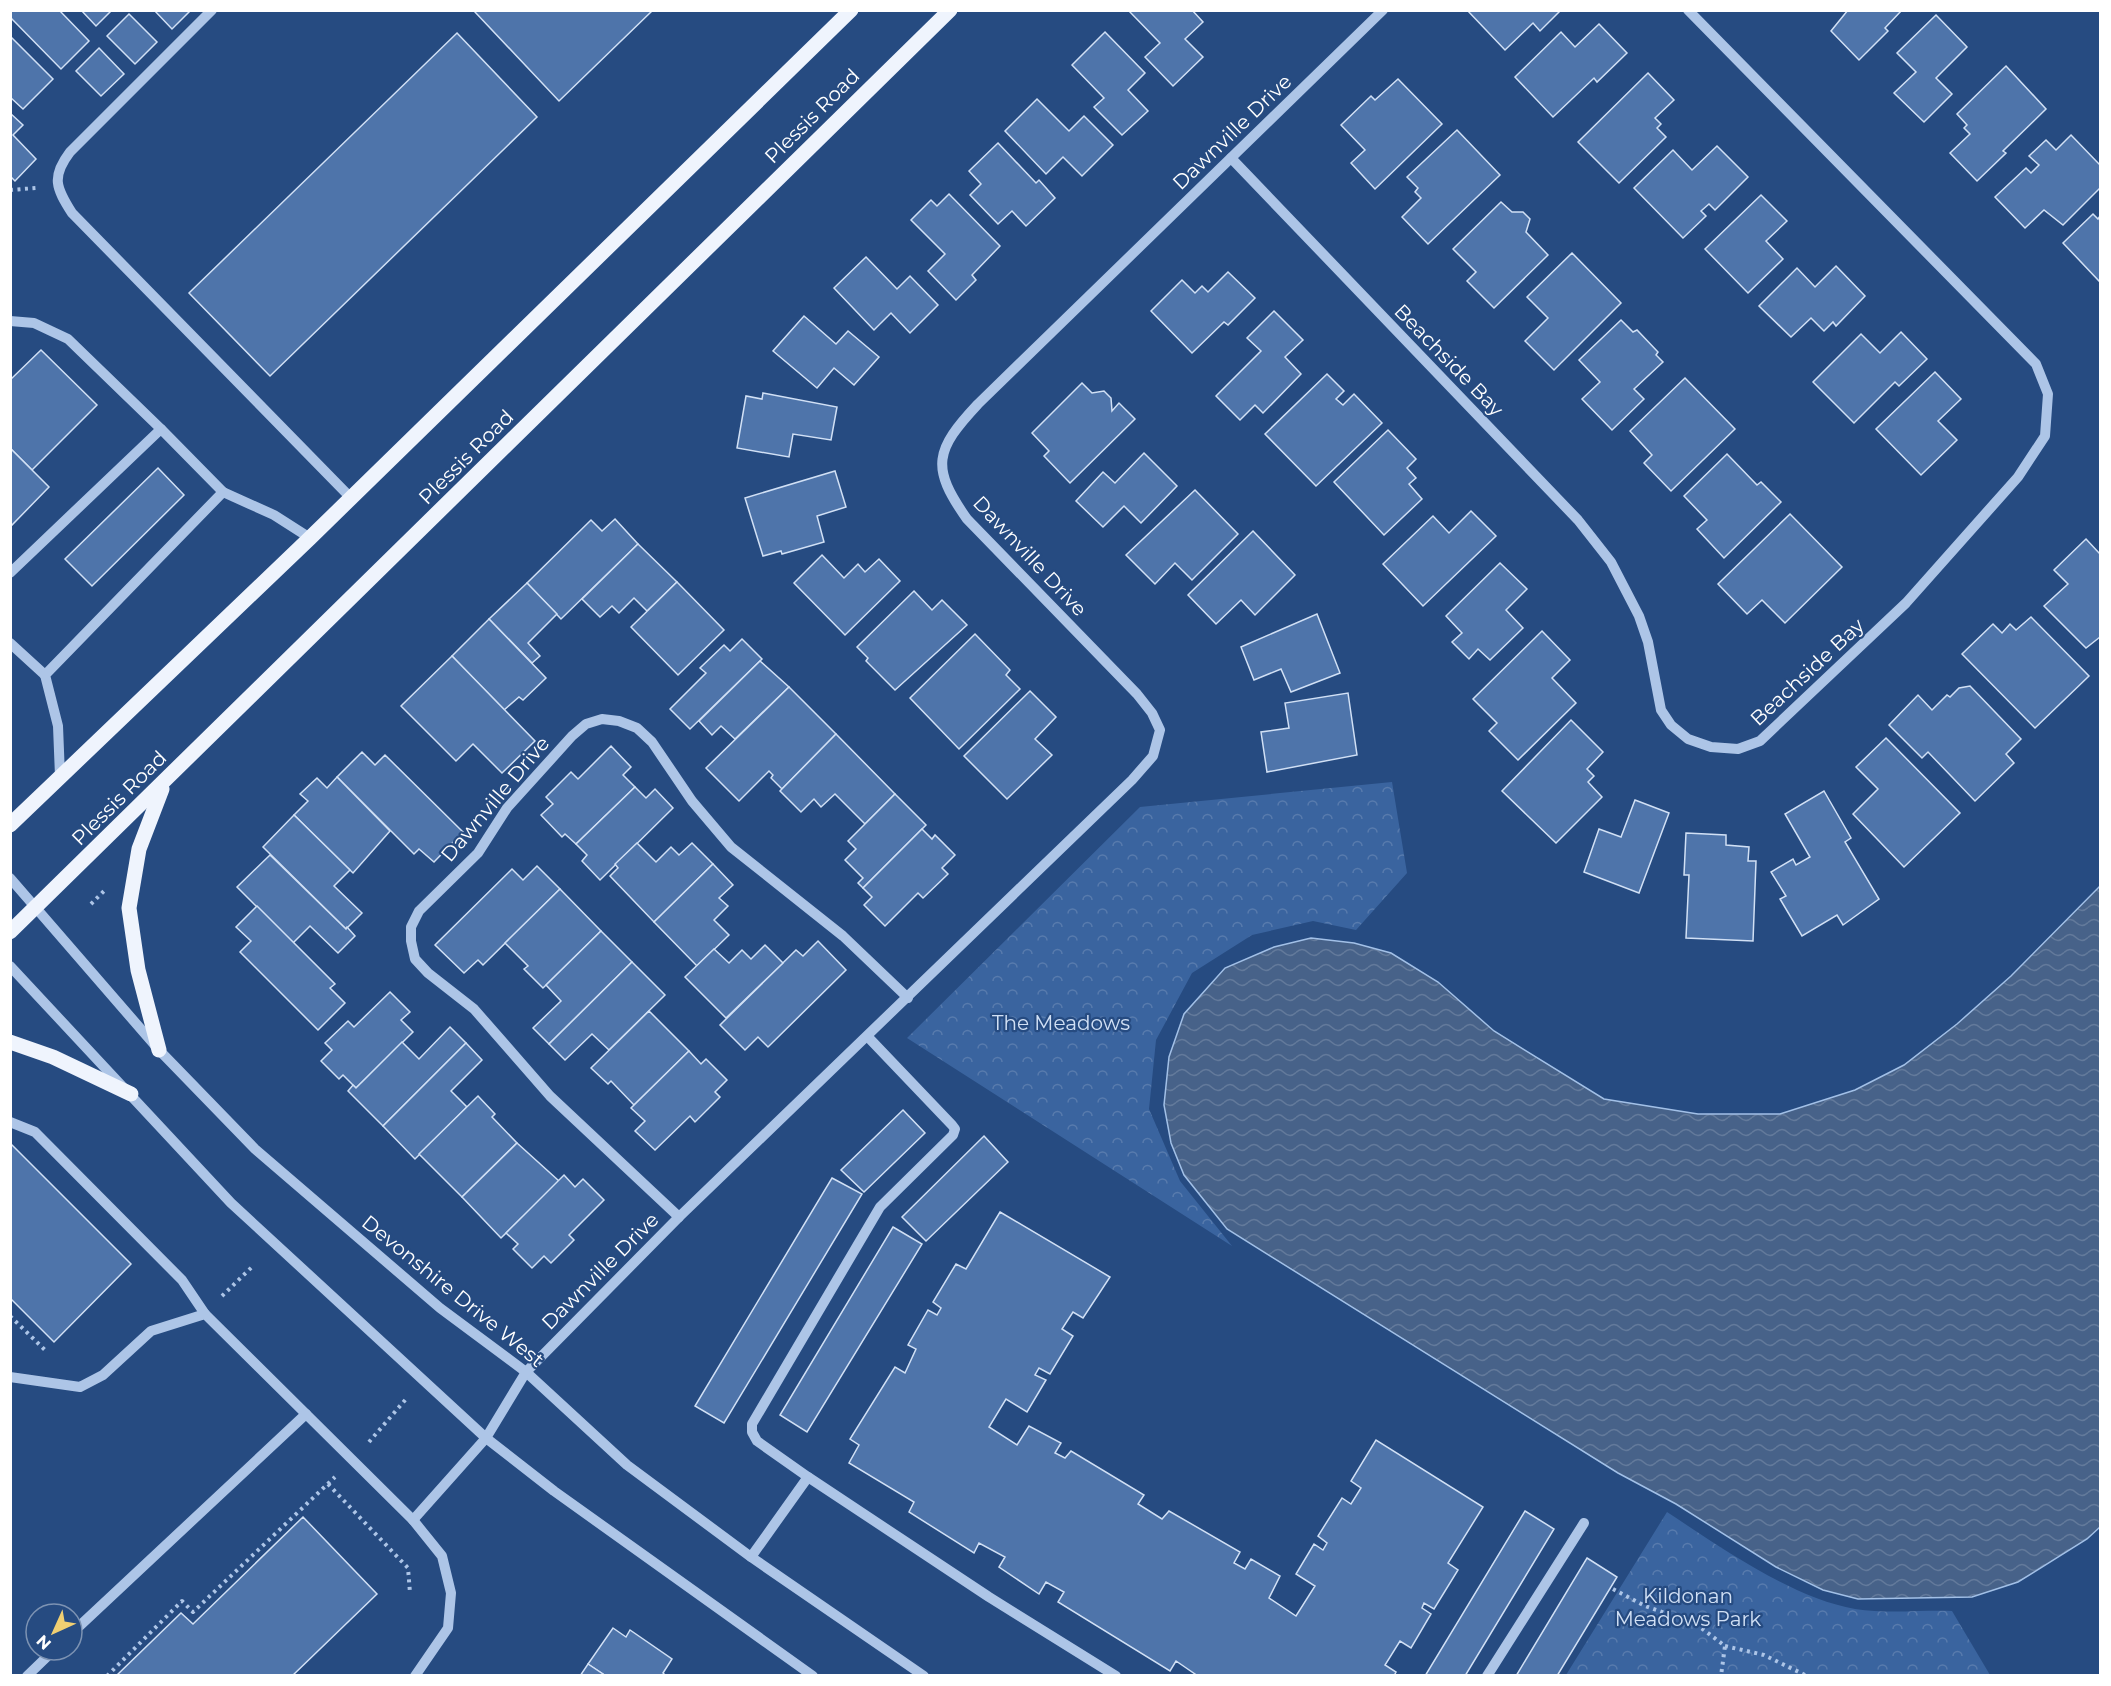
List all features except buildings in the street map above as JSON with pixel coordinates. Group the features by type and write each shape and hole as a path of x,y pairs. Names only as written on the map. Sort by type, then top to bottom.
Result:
{"main road":[{"path":"10,825 351,498 852,10"},
{"name":"Plessis Road","path":"10,932 950,10"},
{"path":"159,1050 138,970 129,908 139,849 165,782"},
{"path":"10,1042 53,1057 131,1094"}],"street":[{"path":"212,10 70,152 61,164 57,187 72,213 351,498"},
{"name":"Dawnville Drive","path":"413,1520 486,1438 526,1372 679,1217 868,1037 1132,780 1153,756 1160,730 1152,713 1137,693 968,519 947,491 941,459 955,428 978,404 1383,10"},
{"name":"Beachside Bay","path":"1231,158 1578,520 1611,562 1639,616 1648,642 1661,710 1671,725 1688,739 1711,747 1738,749 1760,741 1898,611 2018,477 2046,436 2048,394 2036,364 1688,10"},
{"path":"10,321 34,323 68,339 223,492 274,515 309,538"},
{"path":"10,573 161,429"},
{"path":"45,675 223,492"},
{"path":"10,643 45,675 58,726 60,776"},
{"name":"Dawnville Drive","path":"679,1217 550,1096 474,1009 428,973 415,959 411,927 418,911 478,853 507,808 572,736 586,724 602,719 619,720 637,728 652,742 692,801 730,847 843,936 908,998"},
{"name":"Devonshire Drive West","path":"10,878 159,1050 255,1149 440,1308 526,1372 627,1465 751,1557 924,1676"},
{"path":"10,966 231,1203 486,1438 554,1491 813,1676"},
{"path":"868,1037 955,1129 953,1135 880,1207 752,1424 752,1432 757,1441 808,1477 989,1597 1116,1676"},
{"path":"10,1122 35,1132 182,1280 205,1314 413,1520 442,1556 451,1593 448,1628 415,1676"},
{"path":"10,1377 80,1387 103,1375 151,1331 205,1314"},
{"path":"84,1623 306,1414"},
{"path":"751,1557 808,1477"},
{"path":"1487,1676 1584,1523"},
{"path":"27,1676 42,1662"}],"path":[{"path":"91,904 106,890"},
{"path":"205,1314 254,1265"},
{"path":"10,1316 45,1350"},
{"path":"107,1676 182,1601 193,1612 353,1460 406,1399"},
{"path":"327,1484 408,1568 410,1593"},
{"path":"1613,1588 1645,1606 1696,1624 1725,1646 1764,1655 1807,1676"},
{"path":"1721,1676 1725,1646"}],"green space":[{"name":"The Meadows","path":"1392,782 1407,873 1356,930 1313,921 1252,935 1192,973 1156,1040 1149,1109 1180,1181 1232,1246 907,1038 1140,807"},
{"name":"Kildonan Meadows Park","path":"1667,1512 1757,1570 1831,1603 1855,1609 1879,1611 1952,1611 1990,1675 1566,1675"}],"water":[{"path":"2100,886 2100,1527 2087,1539 2018,1582 1972,1597 1858,1599 1823,1590 1776,1567 1676,1504 1618,1473 1227,1229 1184,1175 1171,1143 1164,1105 1169,1057 1184,1014 1225,968 1274,947 1311,938 1354,943 1391,953 1438,982 1494,1031 1604,1099 1698,1114 1780,1114 1855,1090 1904,1065 1957,1024 2011,976"}]}
